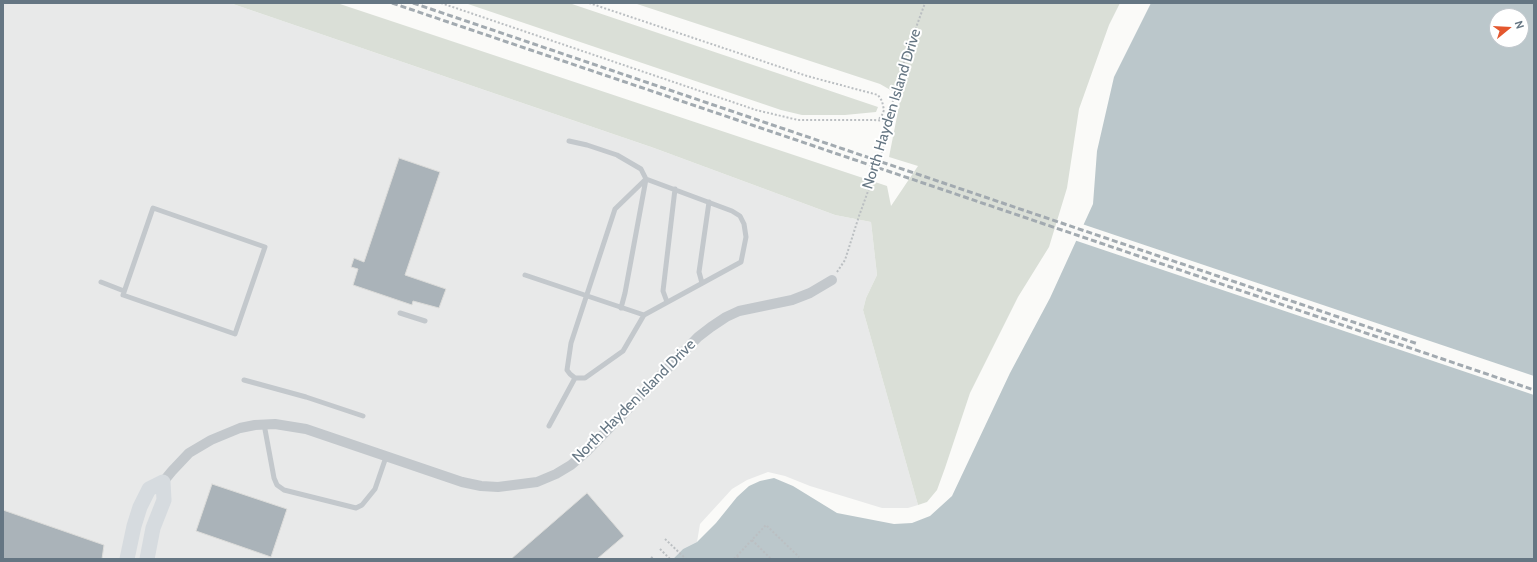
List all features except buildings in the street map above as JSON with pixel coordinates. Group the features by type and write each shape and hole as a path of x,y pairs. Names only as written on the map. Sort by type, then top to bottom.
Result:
{"street":[{"name":"North Hayden Island Drive","path":"127,559 134,526 148,489 163,482 179,463 199,446 226,433 240,428 264,424 290,426 306,429 462,482 481,486 498,487 537,482 550,477 571,465 586,452 698,337 711,327 726,317 739,311 792,300 810,293 832,280"},
{"path":"147,559 154,528 164,500 163,482"}],"lane":[{"path":"569,141 617,155 641,169 646,178 621,308"},
{"path":"646,178 732,211 740,216 744,224 746,237 741,262 644,315 623,351 585,378 575,378 567,370 571,343 615,209 646,178"},
{"path":"667,302 663,291 675,189"},
{"path":"702,283 699,272 709,202"},
{"path":"153,208 265,247 234,334 123,295 124,291 153,208"},
{"path":"525,275 644,315"},
{"path":"100,282 124,291"},
{"path":"400,313 424,321"},
{"path":"549,426 575,378"},
{"path":"244,380 306,397 363,416"},
{"path":"264,424 274,478 277,484 284,490 356,508 362,505 375,489 386,457"}],"path":[{"path":"441,3 756,110 798,120 890,121"},
{"path":"589,3 807,76 878,95 882,101 884,110 882,116 878,120"},
{"name":"North Hayden Island Drive","path":"832,280 845,260 882,153 890,121 893,100 906,55 925,3"},
{"path":"734,559 766,525 799,557"},
{"path":"665,539 686,559"},
{"path":"752,540 771,559"},
{"path":"660,549 670,559"},
{"path":"736,556 740,559"}],"shaded area":[{"path":"3,3 230,3 654,148 835,215 871,222 877,275 866,298 863,310 918,505 908,508 882,508 810,486 785,476 768,472 747,480 732,489 700,524 697,542 683,549 673,559 3,559"},
{"path":"230,3 337,3 887,186 891,206 918,166 889,157 901,96 880,84 634,3 1120,3 1109,25 1079,109 1067,188 1049,247 1018,297 970,393 937,490 927,502 918,505 863,310 866,298 877,275 871,222 835,215 654,148"},
{"path":"465,3 569,3 878,107 876,112 845,115 802,115 781,110"},
{"path":"1151,3 1534,3 1534,559 673,559 683,549 697,542 716,523 737,497 749,486 760,481 774,478 793,486 837,513 894,524 912,523 930,516 952,496 1010,373 1050,298 1093,204 1097,151 1114,77"}],"pier":[{"path":"1082,224 1534,376 1534,395 1074,240"}],"railway":[{"path":"392,3 1534,390"},
{"path":"413,3 1418,344"}]}
